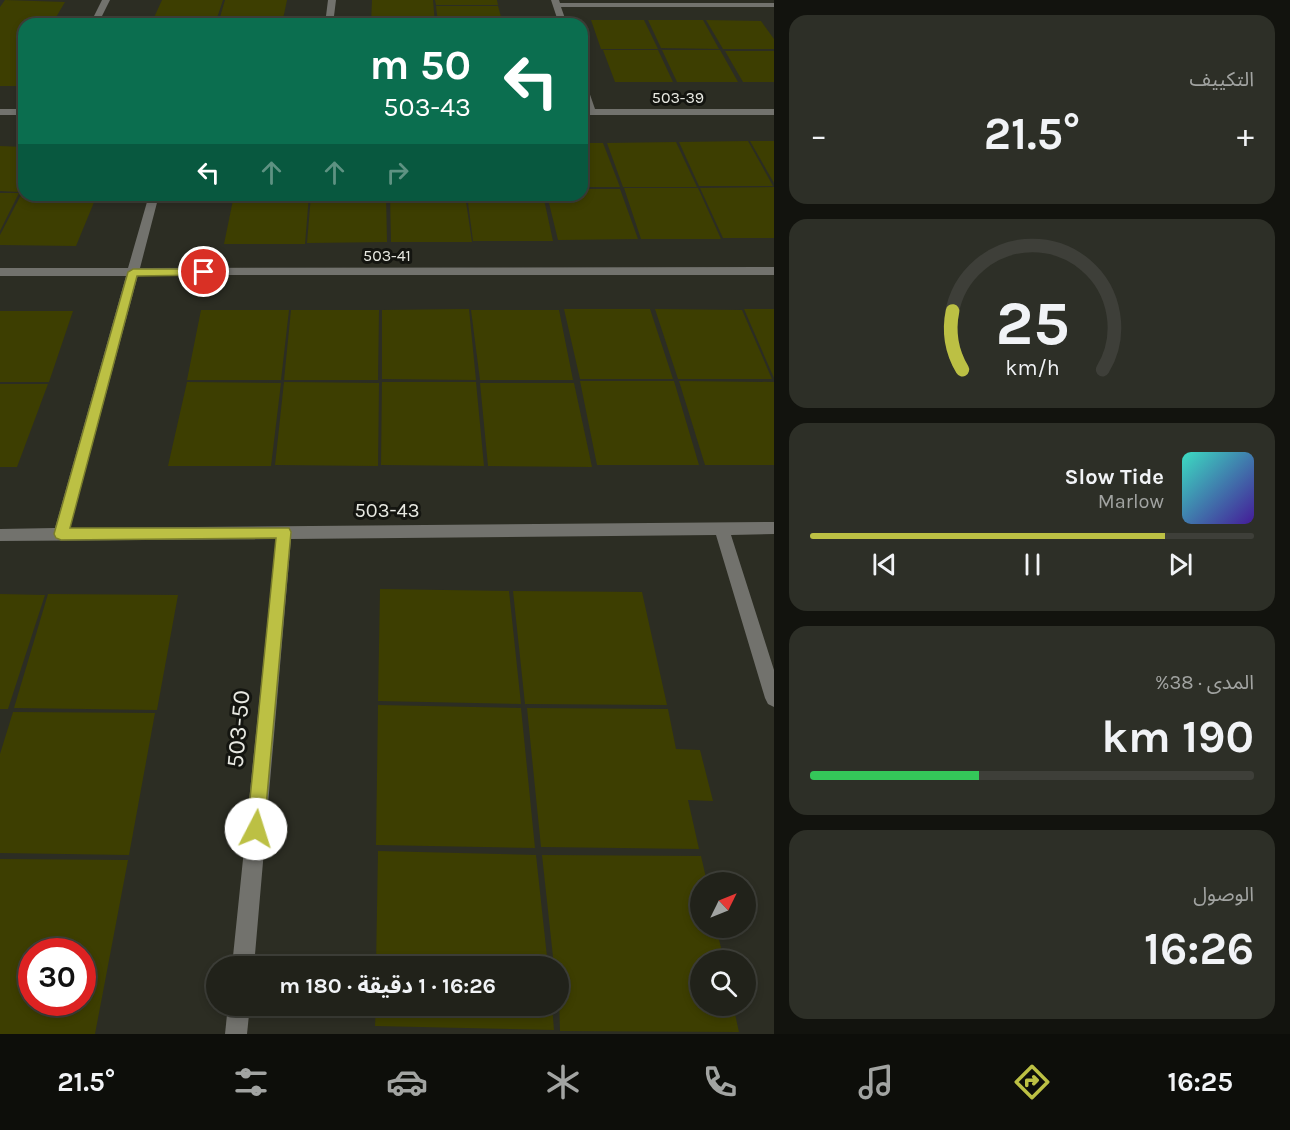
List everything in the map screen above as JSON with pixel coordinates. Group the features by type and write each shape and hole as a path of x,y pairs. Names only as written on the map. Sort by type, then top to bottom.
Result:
{"street":[{"path":"97,18 106,0"},
{"path":"330,18 332,0"},
{"path":"561,18 556,2 774,4"},
{"path":"0,112 18,112"},
{"name":"503-39","path":"588,112 774,112"},
{"path":"61,534 152,201"},
{"name":"503-41","path":"0,272 774,272"},
{"name":"503-43","path":"0,535 774,528"},
{"path":"722,529 774,698"},
{"name":"503-50","path":"244,956 284,532"},
{"path":"236,1034 238,1016"}],"building":[{"path":"5,0 65,2 56,18 18,18 17,86 0,86 0,7"},
{"path":"162,0 223,0 217,18 154,18"},
{"path":"225,0 287,0 283,18 220,18"},
{"path":"372,0 433,0 434,18 371,18"},
{"path":"435,0 497,0 498,5 436,5"},
{"path":"436,6 498,6 501,18 437,18"},
{"path":"591,20 644,20 658,49 601,49"},
{"path":"648,20 703,20 719,49 661,48"},
{"path":"706,20 761,21 774,39 774,49 723,49"},
{"path":"603,50 658,50 673,82 615,82"},
{"path":"662,50 720,50 738,82 677,82"},
{"path":"725,51 774,51 774,82 743,82"},
{"path":"748,141 773,186 699,186 679,142"},
{"path":"750,141 774,141 774,183"},
{"path":"676,142 697,187 623,187 607,143"},
{"path":"588,143 603,143 620,187 588,187"},
{"path":"0,146 18,147 18,192 0,191"},
{"path":"774,187 774,238 723,238 700,188"},
{"path":"624,188 698,188 721,239 641,239"},
{"path":"588,189 620,189 638,239 558,240 548,201 588,201"},
{"path":"0,193 18,193 18,195 0,231"},
{"path":"18,201 95,201 76,246 0,245 0,235"},
{"path":"233,201 309,201 305,244 224,244"},
{"path":"310,201 386,201 387,242 307,243"},
{"path":"390,201 466,201 472,242 391,242"},
{"path":"468,201 544,201 553,241 473,241"},
{"path":"469,309 476,380 382,379 382,310"},
{"path":"564,309 650,309 673,379 580,379"},
{"path":"655,309 742,310 772,379 678,379"},
{"path":"744,309 774,309 774,378"},
{"path":"201,310 289,310 281,380 187,380"},
{"path":"291,310 379,310 378,380 284,380"},
{"path":"471,310 559,310 573,380 480,380"},
{"path":"0,311 73,311 49,382 0,382"},
{"path":"580,381 674,381 699,465 597,465"},
{"path":"679,381 774,382 774,465 705,465"},
{"path":"187,382 281,383 271,466 168,466"},
{"path":"284,382 379,383 378,466 275,465"},
{"path":"382,382 476,382 484,466 381,465"},
{"path":"480,383 574,383 592,467 488,466"},
{"path":"0,384 48,384 17,467 0,467"},
{"path":"380,589 509,591 521,704 378,701"},
{"path":"513,591 642,592 667,705 525,704"},
{"path":"0,594 45,595 8,709 0,709"},
{"path":"48,594 178,595 157,710 14,708"},
{"path":"378,705 521,708 535,848 376,845"},
{"path":"527,708 668,709 676,749 700,750 713,801 688,800 699,849 541,847"},
{"path":"13,712 155,713 129,855 0,853 0,754"},
{"path":"378,851 536,855 547,956 376,956"},
{"path":"542,855 701,856 705,872 690,872 690,938 719,938 722,950 690,950 690,1016 735,1016 739,1032 560,1031 560,1016 569,1016 569,956 553,956"},
{"path":"0,859 128,860 95,1034 0,1034"},
{"path":"375,1016 553,1016 554,1030 375,1026"}],"route":[{"path":"204,272 133,272 61,534 284,532 256,829"}]}
